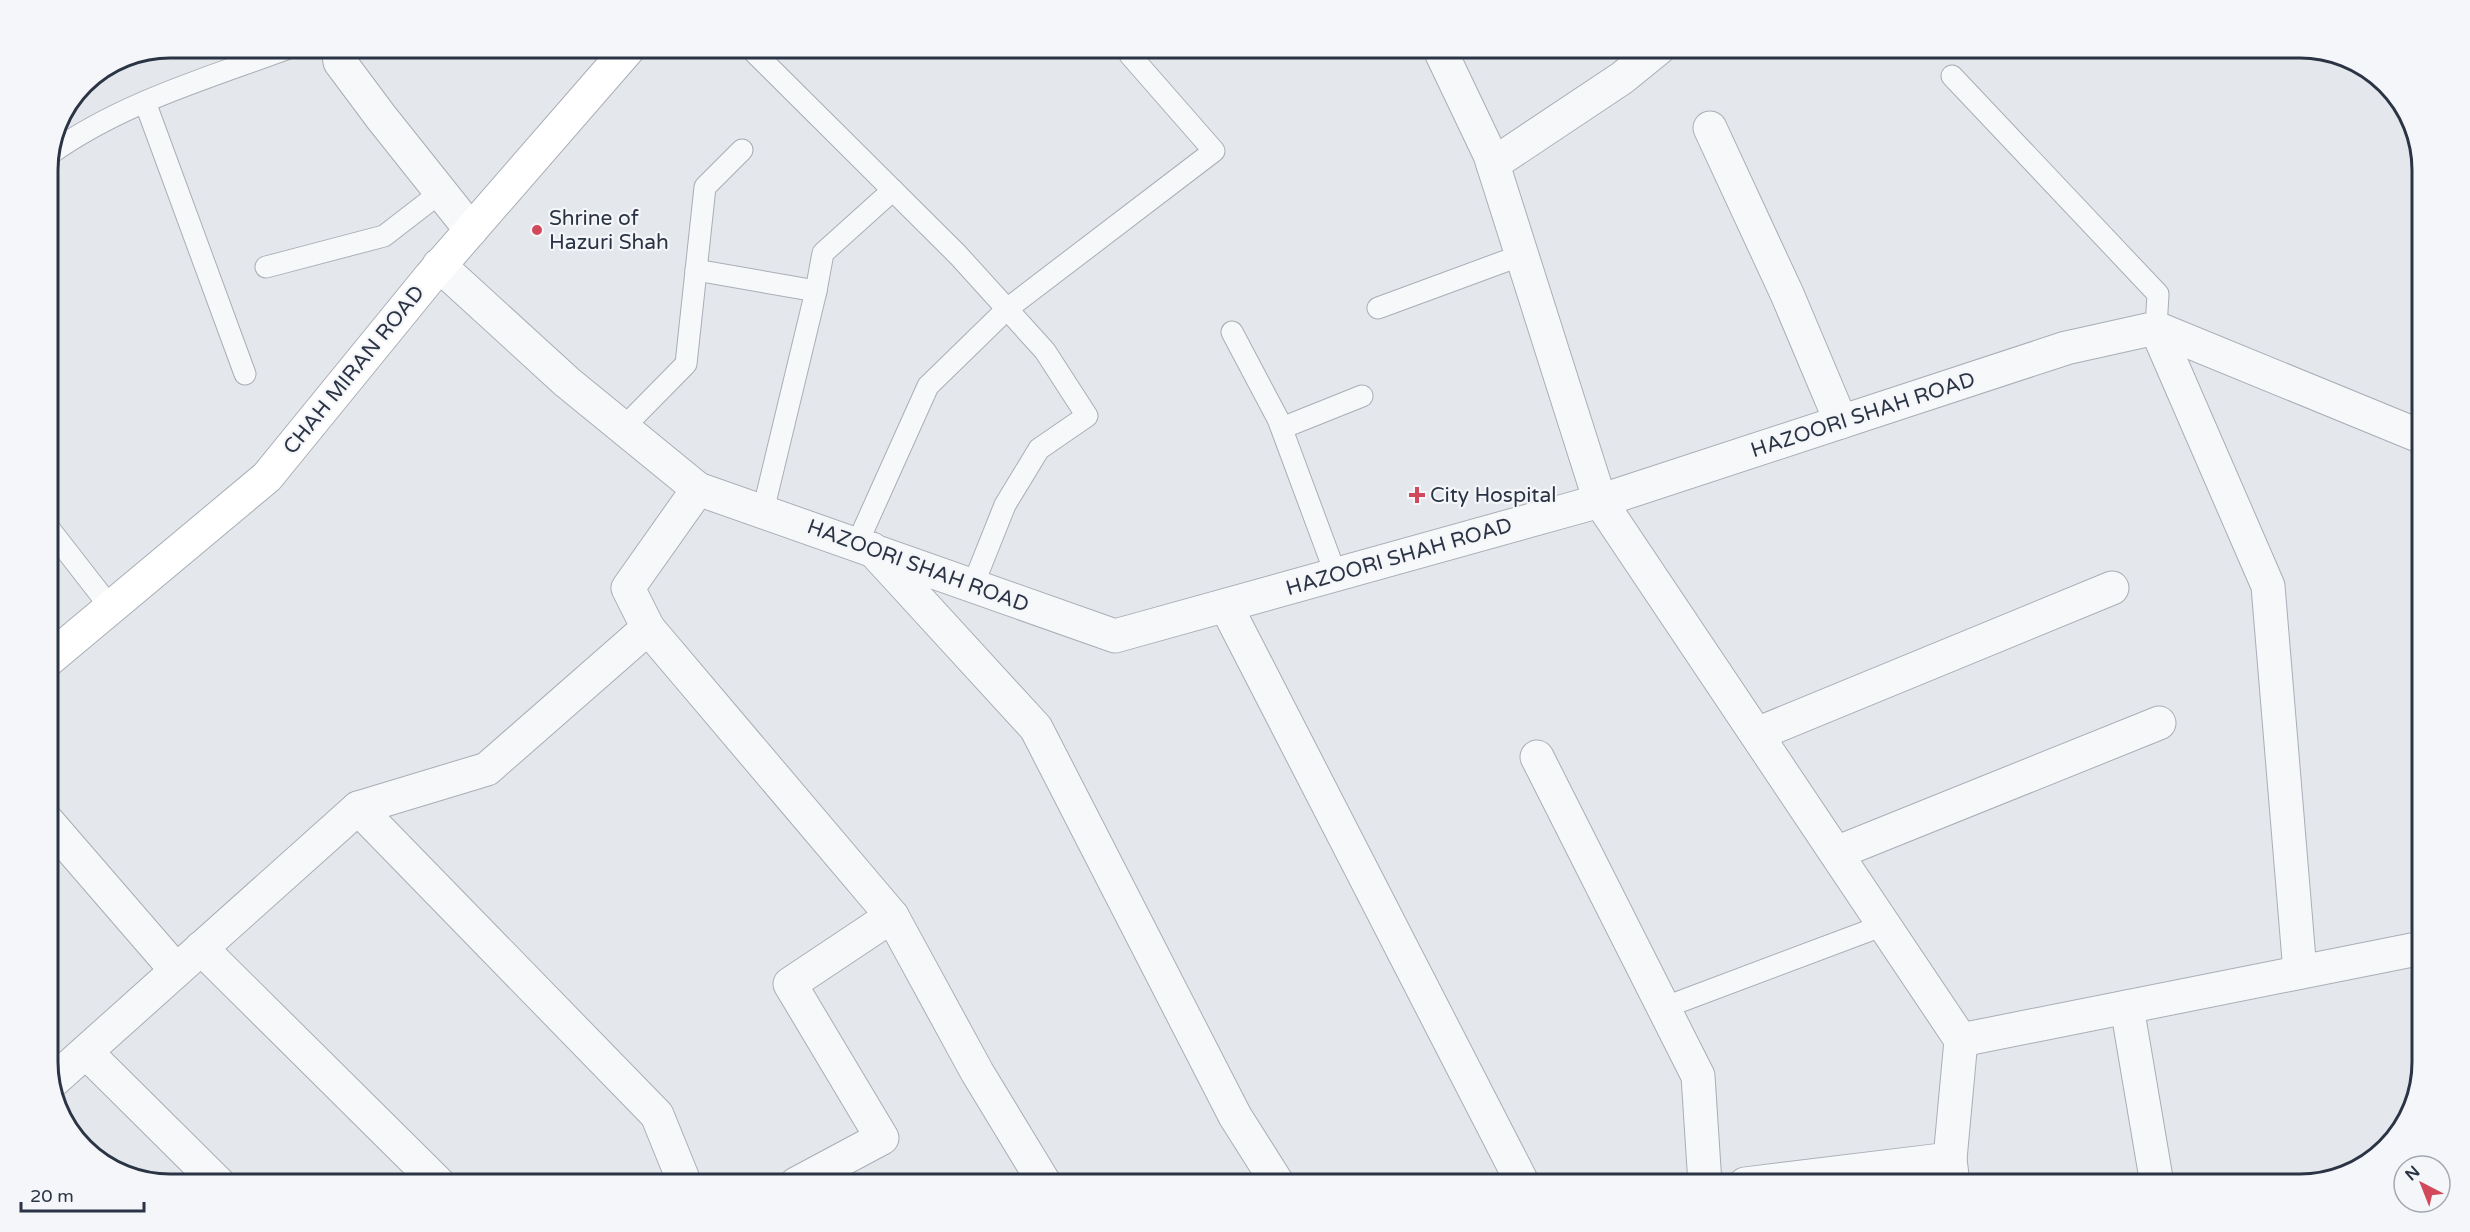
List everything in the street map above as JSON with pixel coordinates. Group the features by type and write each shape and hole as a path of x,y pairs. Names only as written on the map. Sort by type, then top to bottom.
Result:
{"main road":[{"name":"CHAH MIRAN ROAD","path":"59,651 267,477 440,265 619,58"}],"street":[{"path":"339,58 340,62 381,117 471,230"},
{"path":"1444,58 1493,164 1600,501 1961,1040 1951,1171 1903,1174"},
{"path":"1493,164 1622,78 1647,58"},
{"path":"1710,128 1787,294 1841,422"},
{"name":"HAZOORI SHAH ROAD","path":"440,265 567,382 698,489 1115,636 1600,501 2066,348 2156,328"},
{"path":"2156,328 2411,433"},
{"path":"2156,328 2268,586 2300,972"},
{"path":"698,489 628,588 648,628 892,916 976,1072 1039,1174"},
{"path":"864,546 1036,728 1235,1116 1272,1174"},
{"path":"1757,734 2112,588"},
{"path":"1226,606 1518,1174"},
{"path":"60,1075 358,808 487,769 648,628"},
{"path":"1836,853 2159,723"},
{"path":"1537,757 1698,1076 1704,1174"},
{"path":"358,808 657,1115 681,1174"},
{"path":"59,835 176,970"},
{"path":"815,1174 882,1138 790,984 892,916"},
{"path":"201,948 429,1174"},
{"path":"1961,1040 2412,950"},
{"path":"2127,1007 2155,1174"},
{"path":"86,1052 202,1174"}],"lane":[{"path":"61,146 78,134 145,102 262,58"},
{"path":"760,58 958,255 1045,351 1087,416 1039,449 1005,505 973,585"},
{"path":"864,546 928,386 1007,309 1214,151 1133,58"},
{"path":"1952,76 2158,294 2156,328"},
{"path":"145,102 245,374"},
{"path":"623,428 686,364 705,187 742,150"},
{"path":"763,511 823,253 892,190"},
{"path":"266,267 384,236 441,192"},
{"path":"1378,308 1522,255"},
{"path":"696,270 816,291"},
{"path":"1232,332 1282,428 1336,575"},
{"path":"1282,428 1362,396"},
{"path":"59,541 111,608"},
{"path":"1663,1008 1884,925"}],"place":[{"name":"Shrine of Hazuri Shah","path":"537,230"},
{"name":"City Hospital","path":"1417,495"}]}
